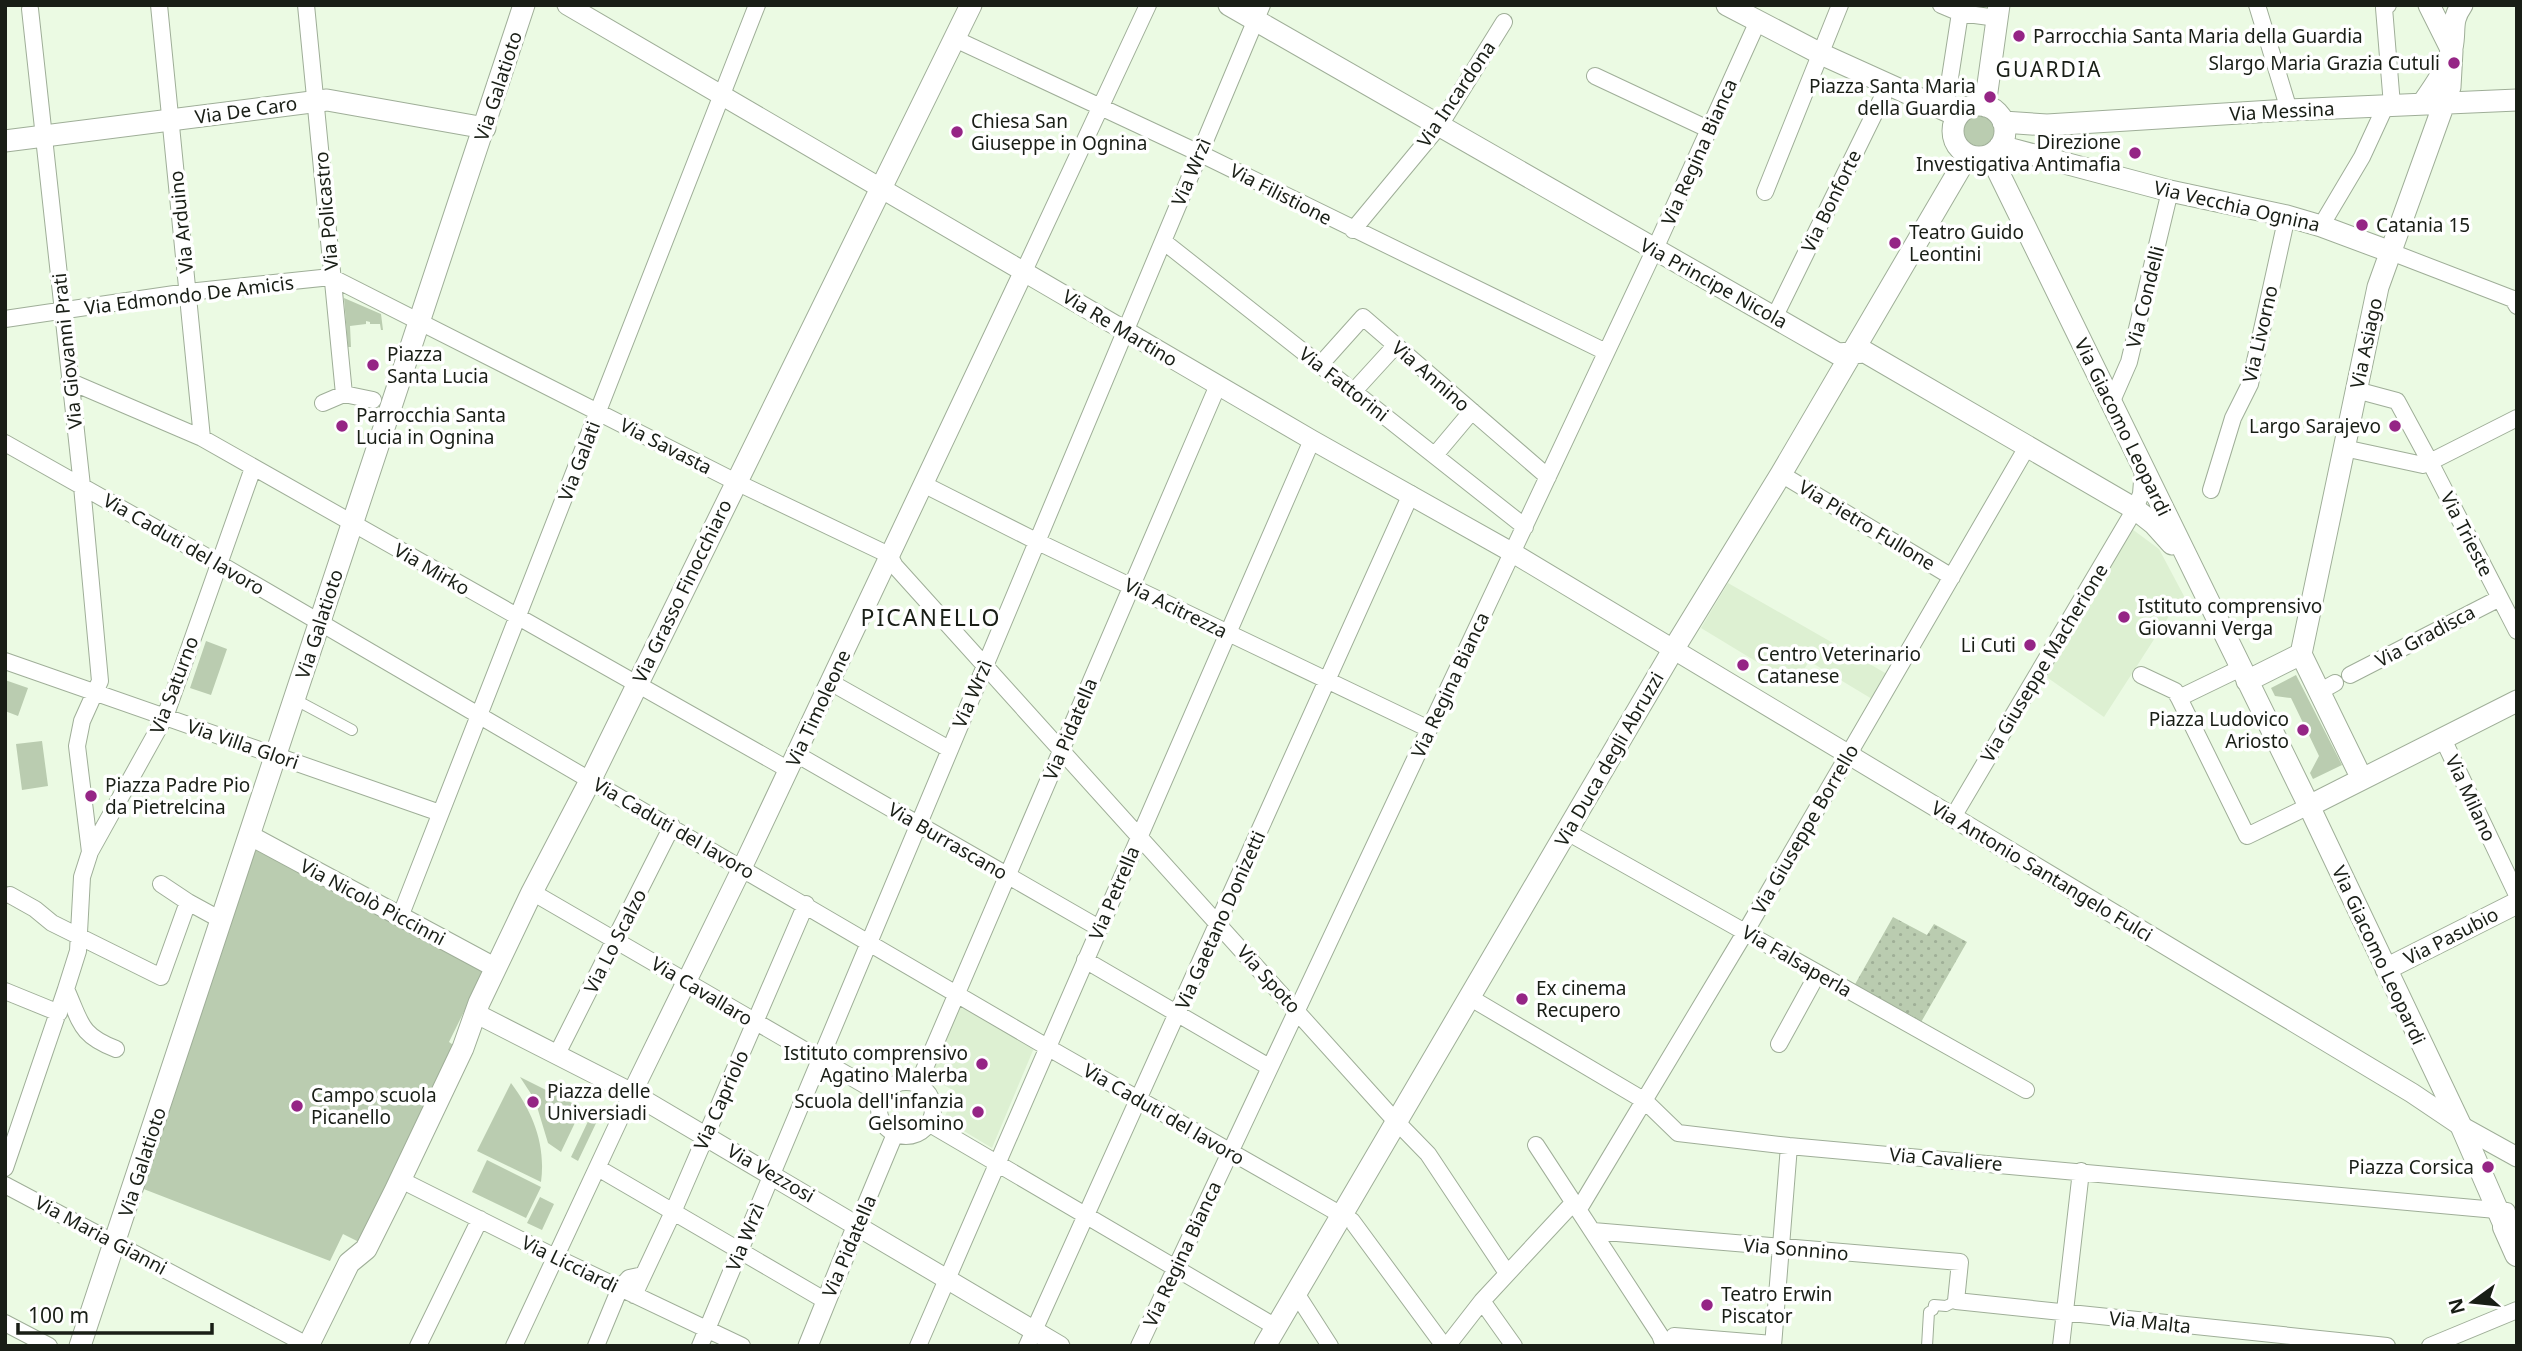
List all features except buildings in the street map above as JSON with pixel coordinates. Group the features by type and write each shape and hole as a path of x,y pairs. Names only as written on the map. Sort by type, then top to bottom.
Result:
{"main road":[{"name":"Via Galatioto","path":"80,1346 524,5"},
{"name":"Via Grasso Finocchiaro","path":"308,1346 349,1264 366,1249 401,1180 532,892 591,779 971,5"},
{"name":"Via Principe Nicola","path":"1229,5 1259,13 1440,125 1654,251 1775,316 1838,354 1865,352 2134,509 2154,524 2189,564"},
{"path":"1727,5 1821,54 1945,110 1986,106 1998,114 2003,122 2004,137 1995,151"},
{"path":"2422,104 2438,81 2452,51 2429,5"},
{"name":"Via Asiago","path":"2302,649 2378,287 2444,103 2452,70 2454,17 2462,5"},
{"path":"1986,106 1998,11"},
{"name":"Via De Caro","path":"5,141 316,100 485,128"},
{"name":"Via Messina","path":"2003,122 2047,125 2289,110 2517,100"},
{"path":"1945,110 1954,125 1954,135 1960,149 1968,155"},
{"name":"Via Vecchia Ognina","path":"1968,155 1979,157 1995,151 2042,157 2171,191 2287,216 2391,252"},
{"name":"Via Giacomo Leopardi","path":"1995,151 2011,195 2112,401 2237,671 2386,969 2428,1097 2461,1126 2510,1227"},
{"name":"Via Duca degli Abruzzi","path":"1265,1346 1673,650 1781,474 1968,155"},
{"path":"2237,671 2302,649 2327,687 2366,774"},
{"path":"2304,808 2366,774 2517,701"},
{"name":"Via Pasubio","path":"2386,969 2517,904"}],"street":[{"name":"Via Arduino","path":"159,5 202,438"},
{"name":"Via Policastro","path":"306,5 344,394"},
{"name":"Via Re Martino","path":"567,5 1312,440 1412,494 1673,650"},
{"name":"Via Galati","path":"400,917 757,5"},
{"name":"Via Timoleone","path":"514,1346 1149,5"},
{"path":"1765,192 1840,5"},
{"path":"2257,5 2289,110"},
{"path":"2321,226 2389,105 2384,8 2388,5"},
{"name":"Via Giovanni Prati","path":"30,9 82,486 100,681 96,692"},
{"path":"1945,110 1952,9 1998,11"},
{"name":"Via Wrzì","path":"700,1346 1259,13"},
{"name":"Via Incardona","path":"1353,230 1440,125 1504,22"},
{"name":"Via Regina Bianca","path":"1139,1346 1513,553 1758,22"},
{"name":"Via Filistione","path":"955,39 1199,153 1606,352"},
{"path":"1595,76 1708,129"},
{"name":"Via Bonforte","path":"1775,316 1888,86"},
{"name":"Via Condelli","path":"2112,401 2129,362 2171,191"},
{"name":"Via Livorno","path":"2211,490 2233,418 2250,384 2287,216"},
{"name":"Via Fattorini","path":"1163,241 1525,527"},
{"name":"Via Vecchia Ognina","path":"2391,252 2512,302"},
{"name":"Via Savasta","path":"331,277 736,482 889,555"},
{"name":"Via Edmondo De Amicis","path":"5,319 188,292 331,277"},
{"name":"Via Annino","path":"1320,365 1363,317 1548,477"},
{"path":"1354,391 1396,345"},
{"name":"Via Mirko","path":"69,382 202,438 636,685 792,762"},
{"name":"Via Pidatella","path":"920,1079 1218,385"},
{"name":"Via Trieste","path":"2356,390 2397,401 2517,631"},
{"path":"323,403 344,394 373,400"},
{"path":"1435,455 1472,411"},
{"path":"2344,448 2433,468 2449,452 2517,418"},
{"name":"Via Petrella","path":"918,1346 1312,440"},
{"name":"Via Caduti del lavoro","path":"5,443 321,622 1048,1047 1352,1221 1446,1346"},
{"name":"Via Giuseppe Borrello","path":"1446,1346 1507,1273 1576,1205 1645,1101 2027,447"},
{"name":"Via Giuseppe Macherione","path":"1953,817 2134,509 2141,494 2143,467"},
{"name":"Via Saturno","path":"5,1168 66,989 80,936 82,877 90,852 164,718 253,468"},
{"name":"Via Pietro Fullone","path":"1781,474 1952,577"},
{"name":"Via Acitrezza","path":"923,484 1429,729"},
{"name":"Via Gaetano Donizetti","path":"1030,1338 1412,494"},
{"name":"Via Spoto","path":"889,555 895,566 984,665 1428,1154 1507,1273"},
{"name":"Via Gradisca","path":"2350,675 2500,598"},
{"name":"Via Antonio Santangelo Fulci","path":"1673,650 2428,1097"},
{"name":"Via Villa Glori","path":"5,661 440,813"},
{"path":"2179,698 2237,671"},
{"path":"2141,676 2175,691 2247,836 2304,808"},
{"path":"830,682 949,749"},
{"path":"90,852 77,746 82,721 96,692"},
{"path":"294,699 352,730"},
{"name":"Via Milano","path":"2443,739 2517,895"},
{"name":"Via Burrascano","path":"792,762 917,824 1099,928"},
{"name":"Via Lo Scalzo","path":"557,1054 672,826"},
{"name":"Via Falsaperla","path":"1567,832 2026,1090"},
{"name":"Via Nicolò Piccinni","path":"249,835 496,968"},
{"path":"161,884 221,920"},
{"name":"Via Cavallaro","path":"532,892 878,1092"},
{"path":"10,895 35,909 52,923 161,977 188,902"},
{"name":"Via Capriolo","path":"596,1346 627,1292 643,1275 673,1212 806,904"},
{"path":"1085,960 1269,1067"},
{"path":"1779,1044 1818,973"},
{"path":"66,989 86,1032 96,1041 116,1049"},
{"path":"5,991 59,1013"},
{"name":"Via Cavaliere","path":"1469,997 1645,1101 1678,1133 1789,1146 2464,1206 2510,1227"},
{"name":"Via Vezzosi","path":"475,1013 632,1093 706,1135 947,1278 1030,1338 1060,1346"},
{"path":"920,1079 933,1105 935,1126 918,1134 893,1140 881,1121 878,1092 894,1084 920,1079"},
{"path":"935,1126 1276,1327"},
{"path":"2461,1126 2517,1157"},
{"name":"Via Pidatella","path":"807,1346 893,1140"},
{"path":"1536,1144 1660,1335 1671,1342 1773,1345 1789,1146"},
{"path":"598,1168 826,1301"},
{"path":"2061,1346 2081,1171"},
{"name":"Via Licciardi","path":"401,1180 741,1346"},
{"name":"Via Maria Gianni","path":"5,1185 308,1346"},
{"path":"418,1346 480,1219"},
{"name":"Via Sonnino","path":"1593,1231 1960,1262 1956,1301"},
{"path":"1296,1293 1330,1346"},
{"path":"1482,1301 1514,1346"},
{"path":"1927,1346 1929,1312 1933,1310 1934,1304 1946,1306 1956,1301"},
{"name":"Via Malta","path":"1956,1301 2387,1346"},
{"path":"2430,1346 2517,1310"},
{"path":"5,1323 49,1346"}],"shaded area":[{"path":"1979,116 1990,120 1994,131 1990,142 1979,146 1968,142 1964,131 1968,120"},
{"path":"344,298 381,314 383,330 380,324 366,321 366,324 350,326 351,347 348,347"},
{"name":"Istituto comprensivo Giovanni Verga","path":"2132,529 2159,549 2185,598 2180,599 2104,717 2045,676"},
{"path":"1728,583 1887,674 1872,699 1809,661 1795,685 1701,628"},
{"path":"206,641 227,649 211,695 190,688"},
{"path":"2296,675 2342,765 2313,779 2310,773 2319,756 2291,698 2275,696 2271,688"},
{"path":"5,680 28,688 18,716 5,711"},
{"path":"42,741 48,786 22,790 16,744"},
{"name":"Campo scuola Picanello","path":"255,848 484,971 449,1042 456,1047 359,1242 343,1234 330,1261 141,1188"},
{"path":"1893,917 1927,935 1934,924 1967,942 1920,1024 1912,1016 1854,986"},
{"name":"Istituto comprensivo Agatino Malerba","path":"960,1006 1034,1048 992,1148 944,1119 955,1091 930,1078"},
{"path":"520,1077 582,1108 561,1152 548,1143 535,1100"},
{"path":"511,1083 526,1106 540,1142 541,1182 477,1151"},
{"path":"592,1113 599,1117 578,1161 571,1157"},
{"path":"487,1160 541,1187 526,1218 472,1192"},
{"path":"540,1197 554,1204 542,1230 527,1223"}],"place":[{"name":"Parrocchia Santa Maria della Guardia","path":"2019,36"},
{"name":"Slargo Maria Grazia Cutuli","path":"2454,63"},
{"name":"Piazza Santa Maria della Guardia","path":"1990,97"},
{"name":"Chiesa San Giuseppe in Ognina","path":"957,132"},
{"name":"Direzione Investigativa Antimafia","path":"2135,153"},
{"name":"Catania 15","path":"2362,225"},
{"name":"Teatro Guido Leontini","path":"1895,243"},
{"name":"Piazza Santa Lucia","path":"373,365"},
{"name":"Parrocchia Santa Lucia in Ognina","path":"342,426"},
{"name":"Largo Sarajevo","path":"2395,426"},
{"name":"Istituto comprensivo Giovanni Verga","path":"2124,617"},
{"name":"Li Cuti","path":"2030,645"},
{"name":"Centro Veterinario Catanese","path":"1743,665"},
{"name":"Piazza Ludovico Ariosto","path":"2303,730"},
{"name":"Piazza Padre Pio da Pietrelcina","path":"91,796"},
{"name":"Ex cinema Recupero","path":"1522,999"},
{"name":"Istituto comprensivo Agatino Malerba","path":"982,1064"},
{"name":"Piazza delle Universiadi","path":"533,1102"},
{"name":"Campo scuola Picanello","path":"297,1106"},
{"name":"Scuola dell'infanzia Gelsomino","path":"978,1112"},
{"name":"Piazza Corsica","path":"2488,1167"},
{"name":"Teatro Erwin Piscator","path":"1707,1305"}],"district":[{"name":"GUARDIA","path":"2049,70"},
{"name":"PICANELLO","path":"931,618"}]}
